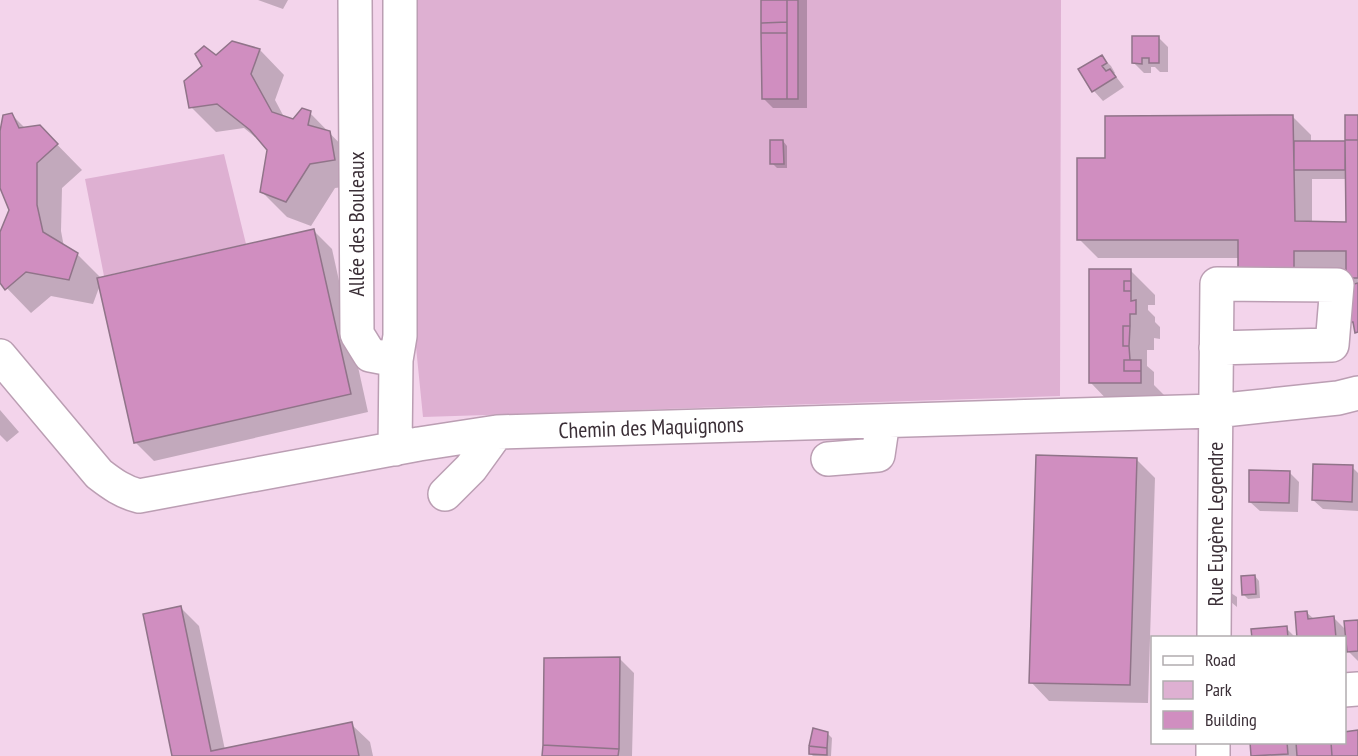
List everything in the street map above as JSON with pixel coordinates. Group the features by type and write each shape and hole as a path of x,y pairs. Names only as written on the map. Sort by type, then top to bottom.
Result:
{"street":[{"name":"Allée des Bouleaux","path":"355,0 357,334 370,355 389,358"},
{"path":"394,449 389,358 400,336 400,0"},
{"name":"Rue Eugène Legendre","path":"1214,636 1216,348"},
{"name":"Chemin des Maquignons","path":"0,356 99,474 120,489 140,496 497,432 1215,411 1338,398 1358,393"},
{"path":"828,459 878,455 883,421"},
{"path":"445,494 471,468 497,432"}],"green space":[{"path":"408,0 1061,0 1060,396 423,417 409,277"},
{"path":"224,154 246,244 104,276 85,179"}],"building":[{"path":"761,0 787,0 787,22 761,23"},
{"path":"787,0 798,0 798,99 787,99"},
{"path":"787,22 787,33 761,33 761,23"},
{"path":"761,33 787,33 787,99 762,99"},
{"path":"1132,36 1159,36 1159,63 1149,63 1149,58 1142,58 1142,64 1132,63"},
{"path":"232,41 260,49 251,74 272,112 293,119 302,108 311,111 308,125 330,131 335,160 310,164 286,202 260,192 267,150 250,130 217,104 189,108 184,81 202,66 195,54 204,46 216,55"},
{"path":"1102,55 1107,63 1102,66 1106,71 1110,69 1116,77 1092,92 1078,69"},
{"path":"12,113 19,128 40,125 58,144 37,163 37,205 43,232 78,253 69,280 26,272 5,290 0,283 0,232 9,210 0,188 0,131 3,115"},
{"path":"1293,115 1295,221 1346,222 1345,140 1358,140 1358,278 1346,278 1346,251 1294,251 1294,278 1238,278 1238,240 1077,240 1077,158 1105,158 1105,116"},
{"path":"1345,115 1358,115 1358,140 1345,140"},
{"path":"770,140 783,140 784,164 770,164"},
{"path":"1294,141 1345,141 1345,170 1294,170"},
{"path":"314,229 351,394 134,443 97,278"},
{"path":"1089,269 1131,269 1131,281 1124,281 1124,291 1131,291 1131,301 1136,300 1136,314 1130,314 1130,326 1123,326 1123,346 1129,346 1130,360 1124,360 1124,371 1141,371 1141,383 1089,383"},
{"path":"1124,281 1131,281 1131,291 1124,291"},
{"path":"1358,283 1358,332 1355,333 1347,298 1350,285"},
{"path":"1123,326 1130,326 1129,346 1123,346"},
{"path":"1124,360 1141,360 1141,371 1124,371"},
{"path":"1036,455 1137,458 1130,685 1029,683"},
{"path":"1313,464 1353,465 1352,502 1312,500"},
{"path":"1249,470 1290,471 1289,503 1249,502"},
{"path":"1255,575 1256,594 1242,595 1241,576"},
{"path":"181,606 211,751 352,722 359,756 172,756 143,614"},
{"path":"1307,611 1308,619 1334,616 1336,636 1297,636 1295,612"},
{"path":"1358,620 1358,651 1347,652 1344,621"},
{"path":"1287,626 1288,636 1252,636 1251,629"},
{"path":"620,657 619,749 543,745 544,658"},
{"path":"813,728 828,732 827,748 809,746"},
{"path":"1358,730 1358,756 1332,756 1331,744 1346,744 1346,732"},
{"path":"1250,744 1287,744 1288,754 1251,756"},
{"path":"1296,744 1331,744 1332,756 1297,756"},
{"path":"543,745 619,749 618,756 542,756"},
{"path":"809,746 827,748 827,755 809,754"}]}
